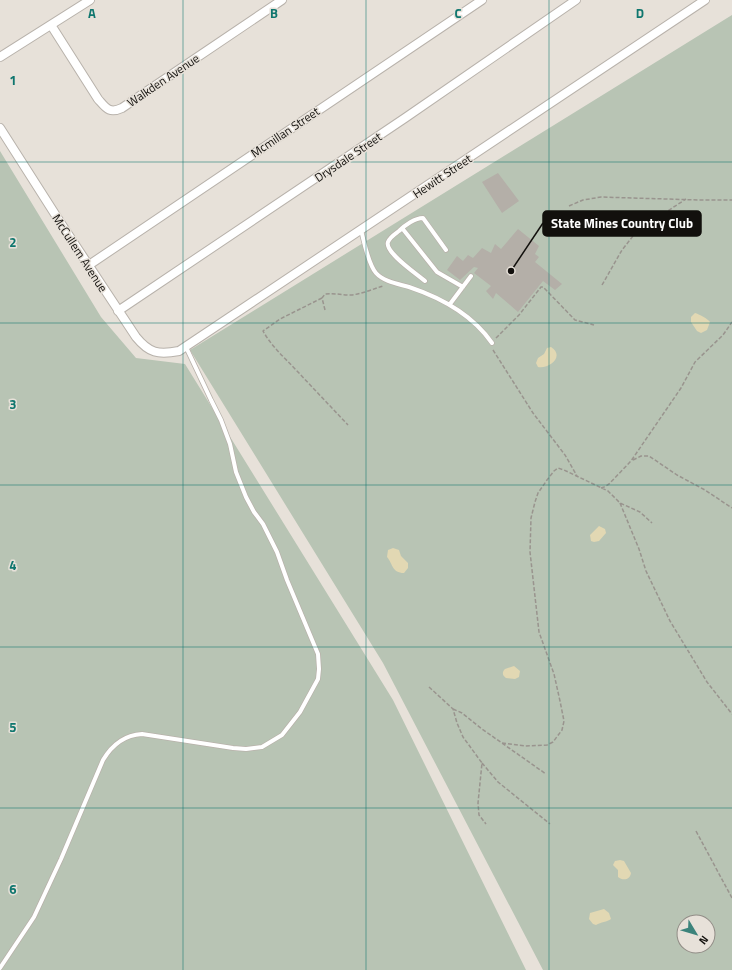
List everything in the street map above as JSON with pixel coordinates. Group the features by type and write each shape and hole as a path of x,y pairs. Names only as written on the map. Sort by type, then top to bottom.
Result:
{"street":[{"path":"0,57 90,0"},
{"name":"Walkden Avenue","path":"51,25 98,99 107,109 116,111 282,0"},
{"name":"Mcmillan Street","path":"89,265 482,0"},
{"name":"Drysdale Street","path":"118,311 405,118 576,0"},
{"name":"Hewitt Street","path":"182,349 705,0"},
{"name":"McCullem Avenue","path":"0,128 118,311 142,345 149,350 167,354 182,349"}],"lane":[{"path":"425,280 388,249 387,243 390,238 418,218 423,218 446,250"},
{"path":"402,228 437,272 463,287"},
{"path":"361,230 371,266 376,273 384,279 450,304 471,319 483,330 492,343"},
{"path":"450,304 471,276"},
{"path":"0,968 18,944 34,916 61,859 108,751 125,738 142,734 233,748 246,749 262,747 282,735 292,725 318,679 318,654 277,552 263,524 254,512 246,497 236,472 226,429 182,349"}],"path":[{"path":"569,206 584,200 601,197 732,200"},
{"path":"602,285 622,250 637,231 686,199"},
{"path":"348,425 277,352 268,341 263,331 280,319 322,298 325,294 359,294 394,282"},
{"path":"577,476 565,455 533,413 492,348 492,343 541,287 543,287 575,320 594,325"},
{"path":"322,298 325,310"},
{"path":"601,488 610,484 631,461 677,393 695,362 723,335 732,322"},
{"path":"631,461 641,456 649,456 683,479 705,490 732,508"},
{"path":"502,743 525,746 547,745 553,742 562,730 564,722 554,674 539,632 530,552 531,525 538,493 554,471 558,468 608,491 620,503 640,512 652,523"},
{"path":"620,503 639,549 646,571 670,621 707,682 732,714"},
{"path":"429,687 453,709 462,713 546,774"},
{"path":"453,709 463,737 498,782 550,824"},
{"path":"482,763 478,803 479,815 486,824"},
{"path":"696,831 732,898"}],"green space":[{"path":"732,15 732,970 543,970 383,663 190,350"},
{"path":"0,151 101,317 136,358 185,364 393,700 526,970 0,970"}],"sand":[{"path":"695,313 710,322 707,330 701,333 697,331 691,322 691,317"},
{"path":"551,347 557,354 556,358 547,366 538,367 536,363 538,358 544,354 547,348"},
{"path":"599,526 605,529 606,533 599,541 591,541 590,535"},
{"path":"393,548 399,550 401,556 408,563 408,568 404,573 400,573 395,570 387,557 388,550"},
{"path":"514,666 520,671 519,677 515,679 506,678 503,675 504,670"},
{"path":"615,861 624,861 631,873 626,879 618,877 618,870 613,865"},
{"path":"604,909 609,913 611,919 596,925 593,924 589,919 590,913"}],"building":[{"path":"498,173 519,201 502,213 482,182"},
{"path":"518,229 539,246 535,254 539,257 535,262 562,284 555,290 543,281 518,312 496,293 493,299 486,291 491,286 474,273 478,268 474,267 460,280 447,270 457,256 463,261 468,255 473,258 482,248 491,253 495,244 501,249"}],"place":[{"name":"State Mines Country Club","path":"511,271"}]}
